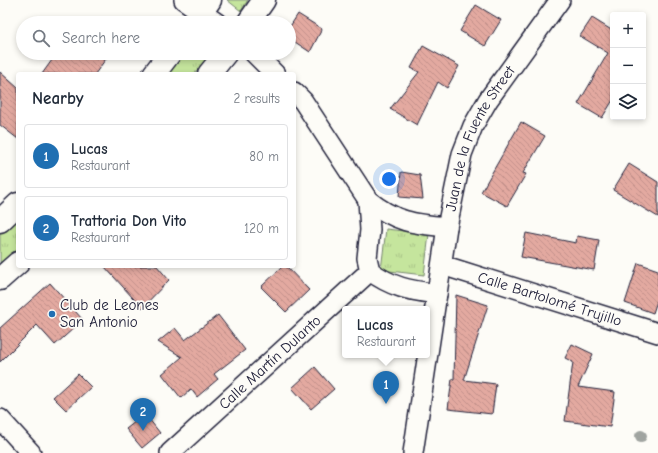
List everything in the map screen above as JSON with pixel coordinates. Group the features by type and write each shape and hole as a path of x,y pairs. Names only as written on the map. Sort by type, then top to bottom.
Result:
{"main road":[{"path":"253,16 264,0"},
{"path":"156,72 165,60"},
{"path":"211,72 220,60"},
{"path":"0,220 16,206"},
{"path":"0,279 16,265"}],"street":[{"path":"184,0 206,15"},
{"name":"Juan de la Fuente Street","path":"430,340 447,227 462,154 473,126 488,100 560,0"},
{"path":"261,60 273,72"},
{"path":"296,94 303,101 368,200 382,212 395,218 417,224 447,227"},
{"path":"368,200 370,230 367,258 370,271 385,282 403,289 437,294"},
{"name":"Calle Bartolomé Trujillo","path":"442,265 658,334"},
{"name":"Calle Martín Dulanto","path":"170,453 370,271"},
{"name":"Juan de la Fuente Street","path":"413,453 427,358"},
{"path":"0,419 31,453"}],"green space":[{"path":"227,0 248,0 241,11"},
{"path":"174,60 206,60 196,72 166,72"},
{"path":"16,218 16,251 0,266 0,232"},
{"path":"386,229 429,234 424,275 381,270"}],"building":[{"path":"476,5 501,20 485,46 460,31"},
{"path":"298,14 322,29 310,52 296,43 296,17"},
{"path":"592,18 610,29 610,105 602,118 578,104 608,53 580,36"},
{"path":"423,46 459,66 447,88 438,82 417,125 390,109 419,72 411,68"},
{"path":"52,60 105,60 96,72 43,72"},
{"path":"0,72 16,86 16,137 0,125"},
{"path":"521,122 545,136 523,173 526,174 507,206 481,192"},
{"path":"629,164 658,182 658,217 613,190"},
{"path":"401,172 420,175 423,199 399,197"},
{"path":"526,233 576,243 577,236 599,240 594,270 521,257"},
{"path":"638,263 658,270 658,298 653,313 625,303"},
{"path":"106,268 159,268 169,280 142,308"},
{"path":"281,268 288,268 309,290 286,312 261,287"},
{"name":"Club de Leones San Antonio","path":"50,283 83,320 55,345 37,325 0,362 0,328"},
{"path":"456,295 488,305 464,380 496,384 492,414 448,409 452,379 454,379"},
{"path":"218,315 245,350 214,374 218,379 197,397 191,389 181,398 162,374 182,357 158,342 175,328 185,340"},
{"path":"572,344 593,354 578,387 615,392 610,427 565,421 573,362 565,358"},
{"path":"315,367 334,389 311,409 292,388"},
{"path":"78,374 91,387 66,410 53,397"},
{"path":"145,414 160,433 142,448 126,429"}],"place":[{"name":"Club de Leones San Antonio","path":"52,314"},
{"name":"Lucas","path":"386,404"},
{"name":"Trattoria Don Vito","path":"143,431"}]}
